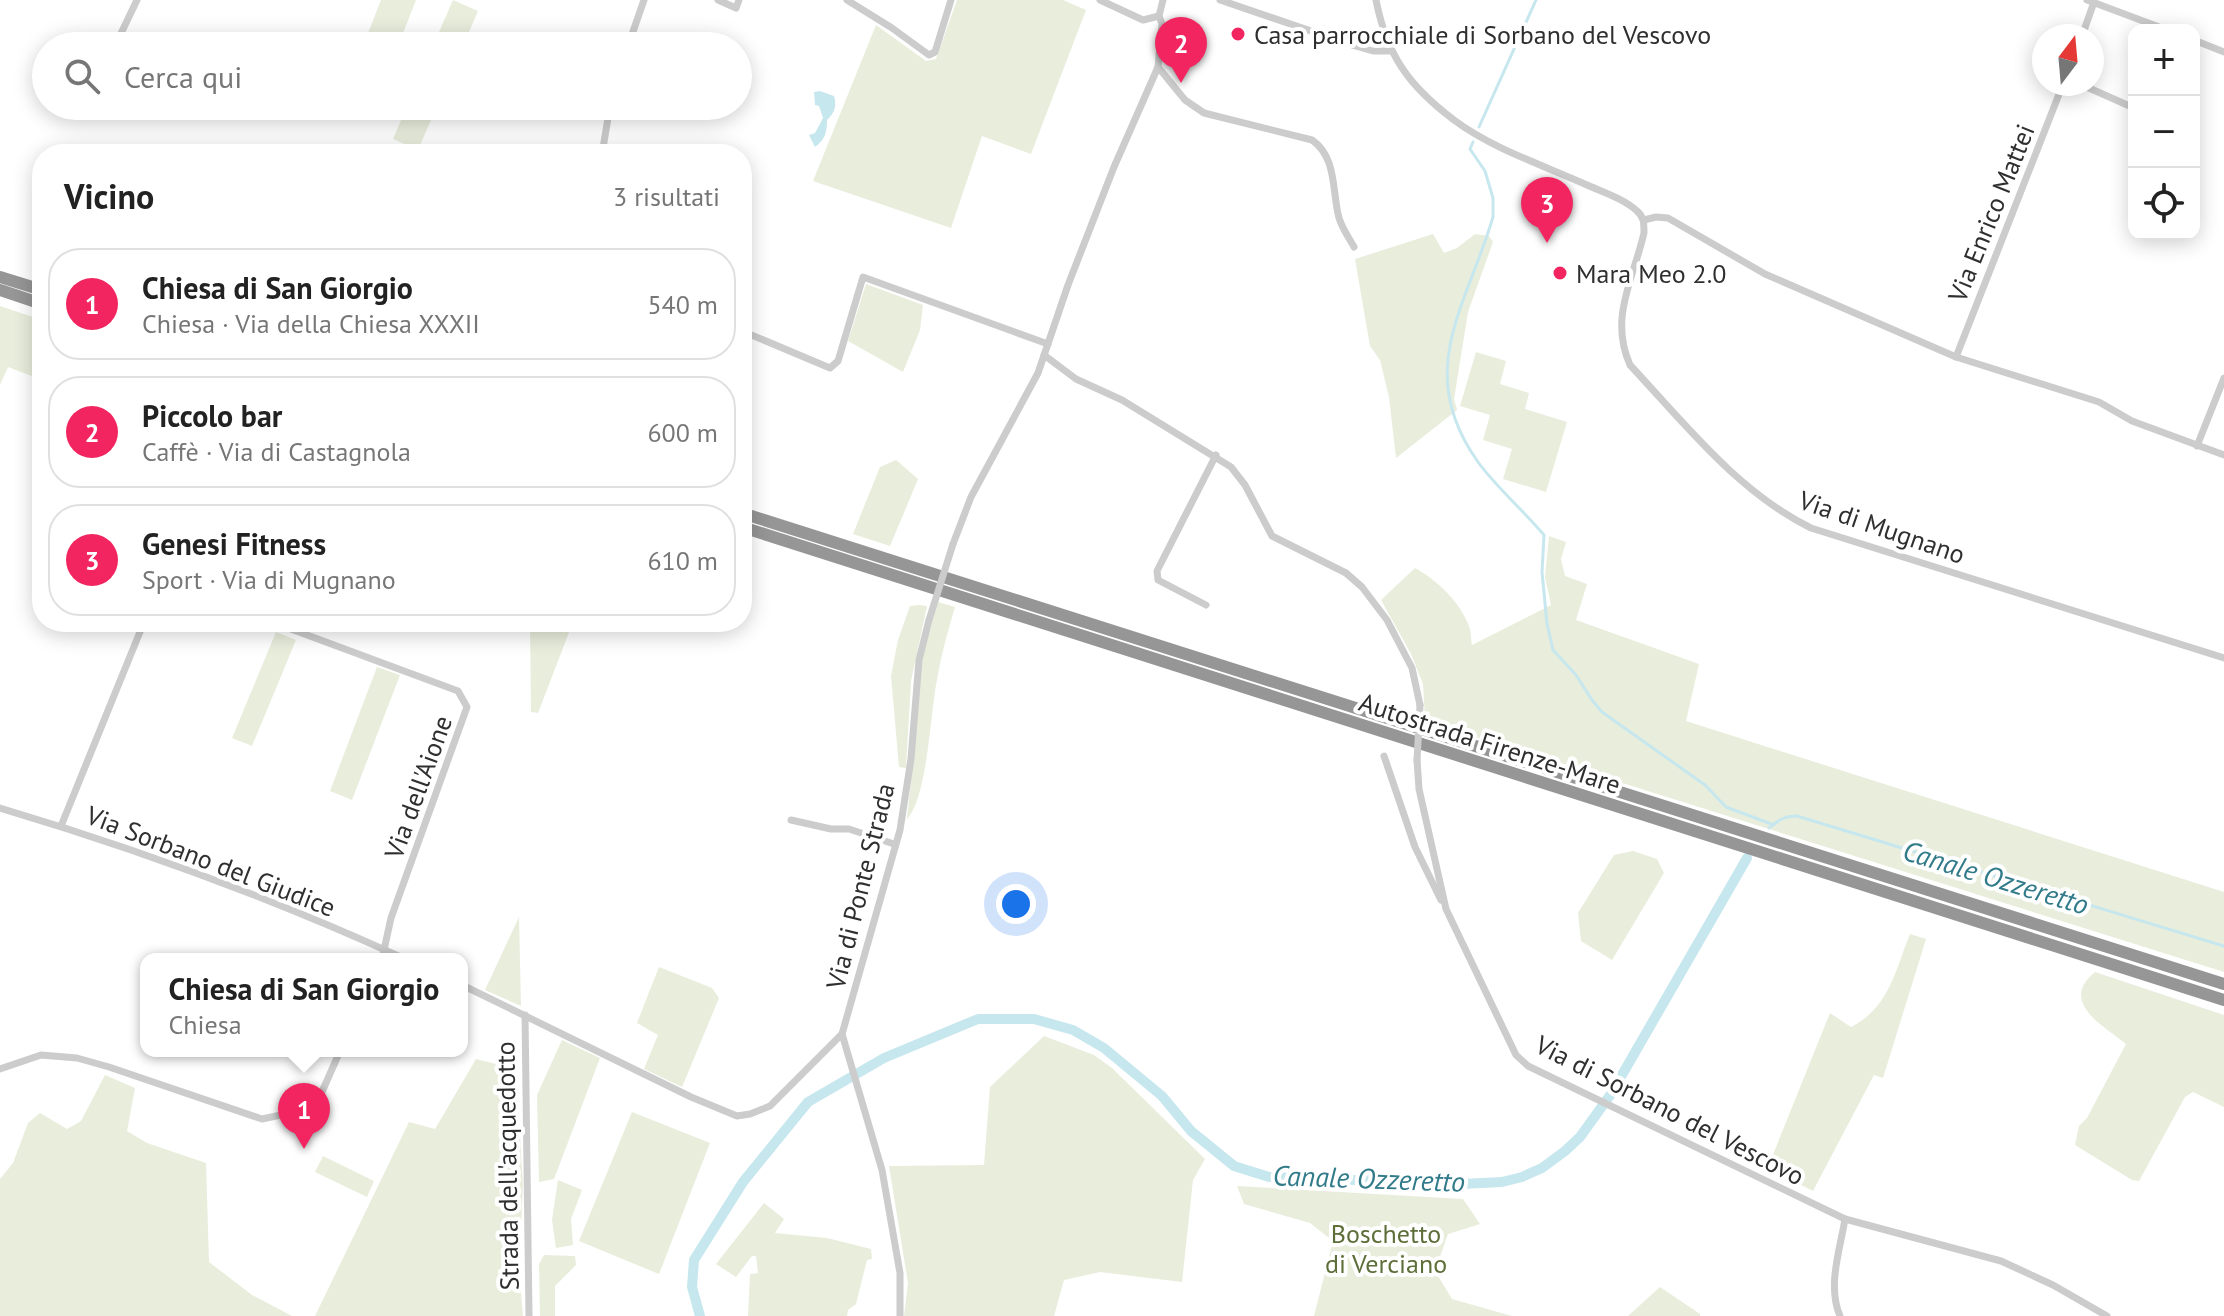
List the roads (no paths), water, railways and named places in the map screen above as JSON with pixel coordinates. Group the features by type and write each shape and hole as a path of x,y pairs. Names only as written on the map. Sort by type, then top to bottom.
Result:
{"highway":[{"path":"0,277 32,287"},
{"path":"0,290 32,301"},
{"name":"Autostrada Firenze-Mare","path":"752,516 2224,984"},
{"name":"Autostrada Firenze-Mare","path":"752,530 2224,1000"}],"street":[{"path":"122,32 137,0"},
{"path":"633,32 644,0"},
{"path":"718,0 736,8 739,0"},
{"path":"847,0 929,55 935,52 951,0"},
{"path":"1100,0 1126,15 1143,20 1159,16"},
{"path":"1044,355 1114,167 1158,67 1162,24 1159,16 1163,0"},
{"path":"1220,0 1309,32 1373,51 1390,51"},
{"path":"1376,0 1390,51 1409,78 1457,122 1484,138 1613,197 1636,210 1644,220 1668,218 1765,274 1956,357 2099,402 2132,421 2224,455"},
{"path":"2085,24 2091,1 2151,24"},
{"path":"2200,42 2224,52"},
{"path":"1158,67 1185,100 1204,113 1312,140 1321,146 1329,160 1340,221 1354,247"},
{"path":"2104,95 2128,105"},
{"name":"Via Enrico Mattei","path":"1956,357 2058,96"},
{"path":"604,144 608,120"},
{"name":"Via di Mugnano","path":"1644,220 1642,242 1620,324 1622,347 1630,365 1752,492 1780,513 1811,528 2224,658"},
{"path":"752,335 830,368 838,361 863,277 1048,344"},
{"name":"Via di Sorbano del Vescovo","path":"1044,355 1076,379 1122,400 1216,455 1231,467 1245,485 1272,536 1346,573 1362,587 1387,620 1412,668 1420,705 1419,789 1446,909 1516,1055 1528,1066 1845,1219 2001,1261 2053,1285 2107,1316"},
{"name":"Via di Ponte Strada","path":"842,1034 900,830 911,759 919,660 929,620 971,497 1038,373 1044,355"},
{"path":"2197,446 2224,378"},
{"path":"1206,605 1158,580 1157,571 1216,455"},
{"path":"61,826 140,632"},
{"name":"Via dell'Aione","path":"299,632 458,691 467,707 391,918 385,953"},
{"path":"1384,756 1415,847 1446,909"},
{"name":"Via Sorbano del Giudice","path":"0,808 61,826 247,892 392,953"},
{"path":"791,820 831,829 849,829 894,844"},
{"path":"468,988 691,1097 737,1116 770,1106 842,1034"},
{"name":"Strada dell'acquedotto","path":"525,1015 529,1316"},
{"path":"842,1034 882,1170 900,1273 900,1316"},
{"path":"0,1069 41,1055 77,1058 262,1119 309,1109 318,1101 337,1057"},
{"path":"1840,1316 1834,1288 1845,1219"}],"water":[{"path":"814,92 834,96 835,106 827,120 825,135 815,147 809,135 815,133 823,118 819,106 815,105"}],"waterway":[{"path":"1479,127 1536,0"},
{"path":"1473,142 1470,149 1485,171 1493,198 1493,217 1451,339 1447,368 1449,398 1459,429 1478,462 1544,535 1542,572 1553,650 1576,675 1602,712 1705,785 1726,807 1774,825"},
{"name":"Canale Ozzeretto","path":"1769,828 1782,819 1797,816 2224,946"},
{"name":"Canale Ozzeretto","path":"700,1316 692,1287 694,1260 743,1182 808,1102 884,1058 978,1019 1034,1019 1073,1030 1104,1048 1162,1096 1191,1131 1234,1166 1269,1177 1461,1184 1502,1182 1522,1177 1542,1168 1565,1151 1580,1137 1611,1094 1747,858"}],"place":[{"name":"Casa parrocchiale di Sorbano del Vescovo","path":"1238,34"},
{"name":"Piccolo bar","path":"1181,83"},
{"name":"Genesi Fitness","path":"1547,243"},
{"name":"Mara Meo 2.0","path":"1560,273"},
{"name":"Chiesa di San Giorgio","path":"304,1149"}],"park label":[{"name":"Boschetto di Verciano","path":"1386,1248"}]}
